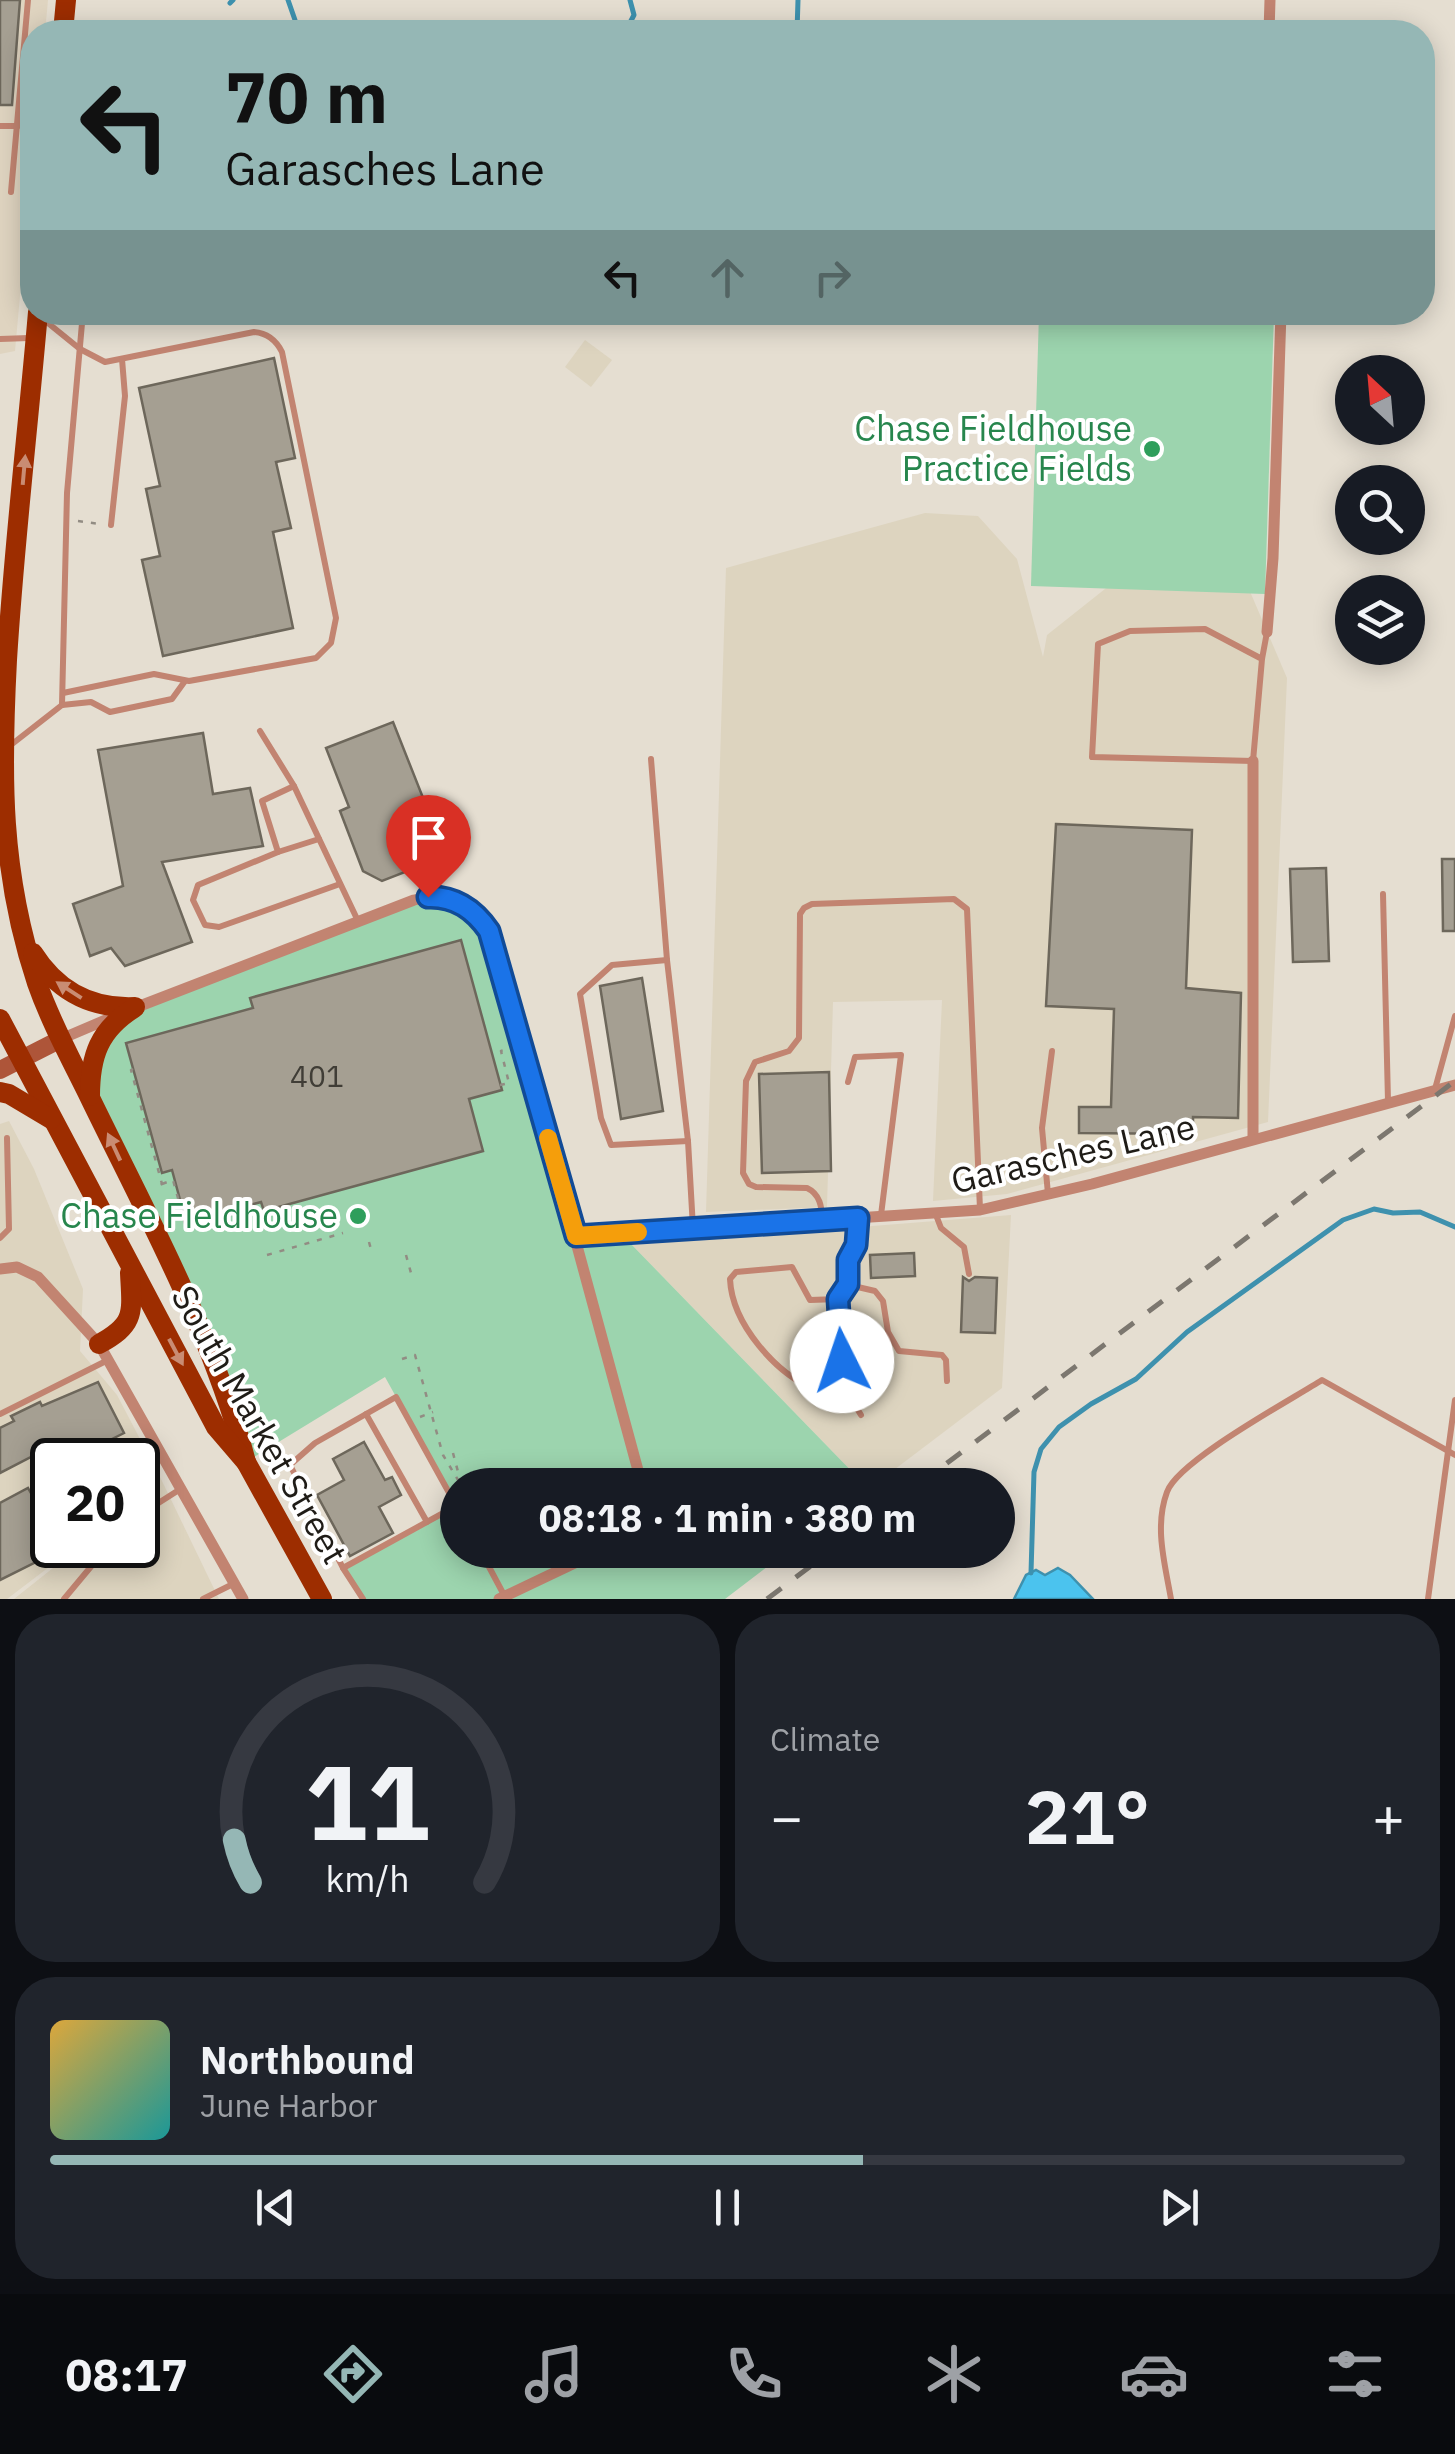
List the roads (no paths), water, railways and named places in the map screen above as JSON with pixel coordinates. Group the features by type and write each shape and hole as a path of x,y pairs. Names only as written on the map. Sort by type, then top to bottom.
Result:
{"main road":[{"path":"37,325 1,751 4,840 23,938 36,982 199,1322 234,1414 246,1462"},
{"path":"23,938 62,987 100,1005 135,1007"},
{"path":"90,1098 98,1044 114,1022 135,1007"},
{"name":"South Market Street","path":"0,1018 216,1427 246,1462 319,1593"},
{"path":"0,1092 55,1122"},
{"path":"104,1352 130,1319 130,1266"}],"street":[{"path":"1268,632 1280,325"},
{"path":"1253,761 1254,1139"},
{"path":"0,1070 135,1007 414,900 440,897 463,905 481,920 498,955 637,1468"},
{"name":"Garasches Lane","path":"576,1236 980,1210 1455,1085"},
{"path":"1,1269 17,1268 38,1277 104,1352 154,1438"},
{"path":"160,1449 243,1599"},
{"path":"502,1597 564,1568"}],"lane":[{"path":"11,192 20,101"},
{"path":"0,126 18,126"},
{"path":"51,325 80,350 105,362 254,332 276,342 282,352 336,618 331,643 316,658 185,681 154,674 62,693"},
{"path":"62,705 66,520 82,325"},
{"path":"0,340 36,339"},
{"path":"111,525 125,396 122,359"},
{"path":"1262,658 1205,629 1130,631 1098,644 1092,757 1253,761 1268,632"},
{"path":"1,751 62,705 91,702 110,712 172,699 185,681"},
{"path":"260,730 294,786 358,922"},
{"path":"651,760 693,1229"},
{"path":"278,852 262,801 294,786"},
{"path":"319,839 198,885 193,900 205,925 219,927 340,884"},
{"path":"1383,894 1388,1101"},
{"path":"822,1220 813,1190 756,1187 749,1184 743,1173 746,1080 754,1062 796,1044 800,914 812,904 954,899 968,909 980,1210"},
{"path":"667,960 612,965 580,994 601,1118 611,1144 688,1141"},
{"path":"1434,1090 1455,1016"},
{"path":"1048,1195 1042,1128 1052,1051"},
{"path":"848,1082 855,1057 901,1055 881,1216"},
{"path":"0,1238 9,1229 7,1138"},
{"path":"936,1214 941,1228 964,1247 969,1274"},
{"path":"858,1218 856,1245 848,1260 848,1284 838,1299 848,1398 861,1415"},
{"path":"838,1299 810,1300 792,1267 736,1272 730,1279 742,1318 772,1361 817,1391 848,1398"},
{"path":"848,1284 875,1291 883,1301 888,1332 898,1351 942,1354 947,1380"},
{"path":"0,1414 104,1352"},
{"path":"1172,1599 1160,1520 1168,1488 1198,1458 1322,1380 1452,1453"},
{"path":"363,1599 290,1464 314,1444 396,1397 440,1477"},
{"path":"1428,1599 1452,1453 1455,1400"},
{"path":"366,1414 427,1522"},
{"path":"160,1502 182,1488"},
{"path":"343,1568 440,1516"},
{"path":"64,1599 90,1568"},
{"path":"488,1568 502,1597"},
{"path":"203,1599 234,1583"}],"water":[{"path":"1058,1568 1093,1599 1014,1599 1026,1575 1036,1570 1045,1575"}],"waterway":[{"path":"230,3 233,0"},
{"path":"288,0 295,20"},
{"path":"630,0 631,20"},
{"path":"797,20 798,0"},
{"path":"1031,1573 1034,1472 1041,1449 1059,1427 1136,1379 1187,1332 1343,1220 1374,1209 1420,1212 1455,1227"}],"railway":[{"path":"941,1468 1455,1081"},
{"path":"767,1599 808,1568"}],"place":[{"name":"Chase Fieldhouse Practice Fields","path":"1152,449"},
{"name":"Chase Fieldhouse","path":"358,1216"}]}
